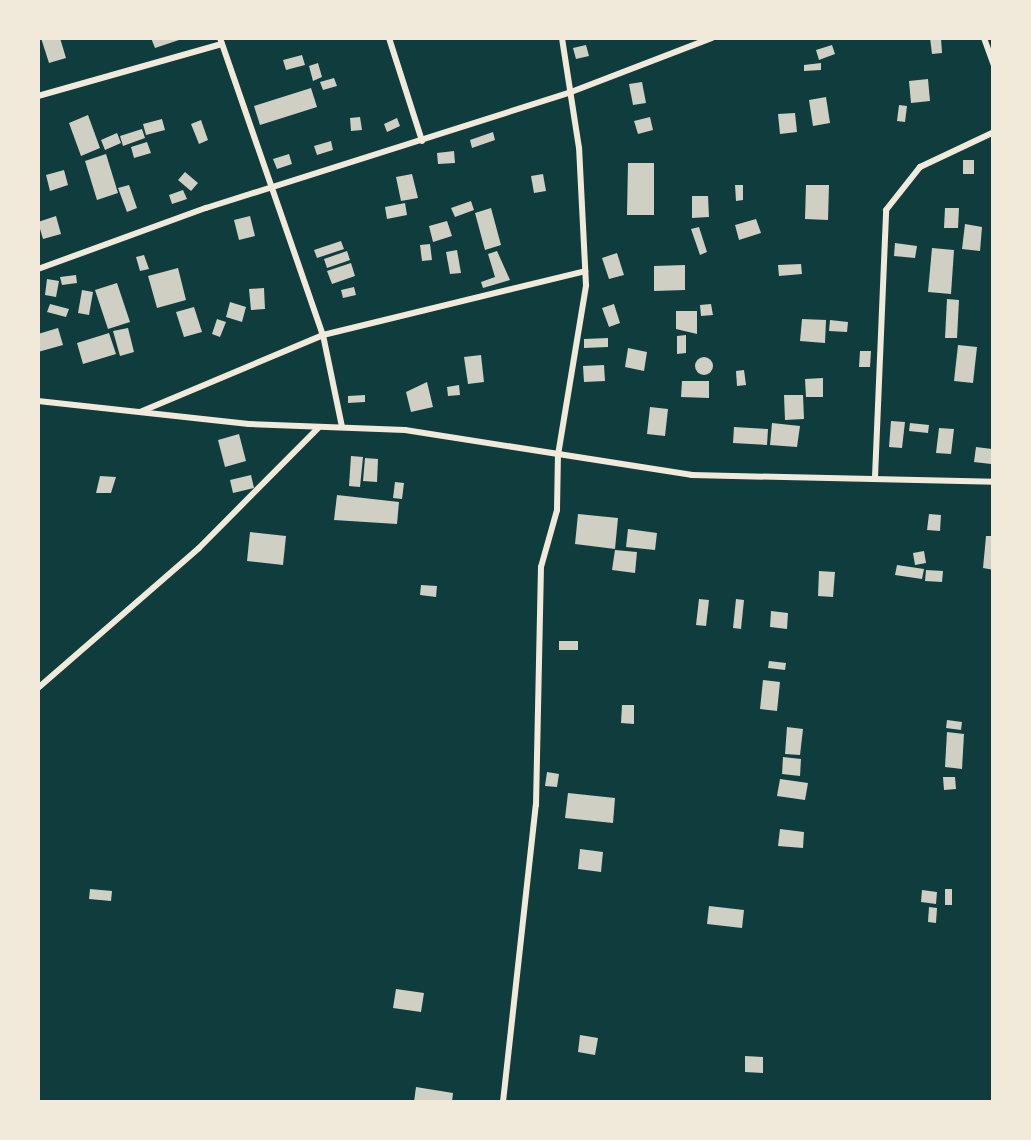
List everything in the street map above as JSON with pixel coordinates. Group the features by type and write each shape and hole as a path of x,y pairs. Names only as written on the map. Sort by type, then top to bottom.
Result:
{"street":[{"path":"390,38 422,140"},
{"path":"503,1102 536,806 541,567 558,510 558,455 585,271 562,38"},
{"path":"38,269 570,92 712,38"},
{"path":"984,38 994,66"},
{"path":"38,96 221,41 269,191 323,336 342,428"},
{"path":"875,477 886,210 920,167 994,132"},
{"path":"139,412 323,336 585,271"},
{"path":"38,401 319,427 405,430 692,474 994,482"},
{"path":"38,688 199,548 319,427"}],"building":[{"path":"41,38 60,38 66,58 49,63"},
{"path":"151,38 185,38 155,48"},
{"path":"930,38 941,38 942,53 932,54"},
{"path":"586,45 589,56 576,59 573,48"},
{"path":"832,45 835,54 819,60 816,50"},
{"path":"302,55 305,65 286,70 283,60"},
{"path":"318,63 322,77 313,81 309,66"},
{"path":"821,63 821,70 804,71 804,65"},
{"path":"334,78 337,86 323,90 320,82"},
{"path":"928,79 930,101 911,103 909,81"},
{"path":"642,82 646,103 633,105 629,84"},
{"path":"311,88 317,107 260,125 254,106"},
{"path":"826,97 830,123 813,126 809,100"},
{"path":"899,105 907,106 905,122 897,121"},
{"path":"795,113 797,132 780,134 778,114"},
{"path":"88,115 100,148 81,156 69,123"},
{"path":"360,117 362,130 351,131 350,118"},
{"path":"650,117 653,130 638,134 634,121"},
{"path":"397,118 400,126 387,132 384,124"},
{"path":"162,119 165,130 146,135 143,124"},
{"path":"201,120 208,140 199,144 191,124"},
{"path":"142,129 145,138 123,146 120,136"},
{"path":"493,132 495,140 472,148 470,140"},
{"path":"117,133 121,143 105,150 101,140"},
{"path":"331,141 333,150 317,155 314,146"},
{"path":"147,142 151,153 134,158 131,147"},
{"path":"454,151 455,163 438,164 437,153"},
{"path":"106,154 118,193 97,200 85,161"},
{"path":"289,154 292,164 277,169 273,159"},
{"path":"963,160 974,160 974,174 963,174"},
{"path":"628,163 654,163 654,215 627,215"},
{"path":"64,170 68,185 50,191 46,175"},
{"path":"185,172 198,183 191,191 178,180"},
{"path":"412,174 418,198 401,201 396,177"},
{"path":"543,174 546,191 534,193 531,176"},
{"path":"129,185 137,208 127,212 118,188"},
{"path":"735,185 743,185 743,200 736,201"},
{"path":"806,185 829,185 828,220 805,219"},
{"path":"183,190 187,199 172,204 169,195"},
{"path":"692,196 708,196 709,217 692,218"},
{"path":"471,201 474,210 455,217 451,208"},
{"path":"405,203 407,215 387,219 385,207"},
{"path":"491,208 501,245 485,250 475,213"},
{"path":"945,208 959,208 958,228 944,228"},
{"path":"56,216 61,234 43,239 38,222"},
{"path":"250,216 255,236 239,240 234,220"},
{"path":"756,219 761,233 739,240 735,225"},
{"path":"447,221 452,236 433,242 429,226"},
{"path":"965,224 982,227 980,251 962,249"},
{"path":"699,227 707,252 700,255 691,229"},
{"path":"341,241 344,249 317,258 314,250"},
{"path":"895,243 917,246 915,258 894,256"},
{"path":"430,244 432,260 422,261 420,245"},
{"path":"932,248 954,250 951,294 928,292"},
{"path":"457,250 461,273 450,274 446,252"},
{"path":"347,251 350,260 327,268 324,259"},
{"path":"497,251 510,280 483,288 481,282 495,277 488,254"},
{"path":"617,253 624,275 609,279 602,258"},
{"path":"144,255 149,269 140,271 136,257"},
{"path":"351,263 355,276 332,284 327,271"},
{"path":"801,264 802,274 779,276 778,265"},
{"path":"685,265 685,290 654,291 654,266"},
{"path":"178,268 186,300 157,308 148,276"},
{"path":"76,275 77,283 62,285 60,277"},
{"path":"47,279 59,281 56,297 45,295"},
{"path":"117,283 130,322 108,329 95,290"},
{"path":"354,287 356,295 343,298 341,290"},
{"path":"264,288 265,309 251,310 249,289"},
{"path":"82,290 93,292 89,315 78,313"},
{"path":"947,299 959,300 957,338 945,338"},
{"path":"230,302 246,307 242,322 226,317"},
{"path":"50,304 69,309 66,317 47,312"},
{"path":"614,304 620,323 609,327 602,308"},
{"path":"711,304 713,315 701,316 700,305"},
{"path":"194,307 202,332 184,337 176,312"},
{"path":"676,311 697,311 697,334 676,329"},
{"path":"217,319 226,322 220,337 212,334"},
{"path":"802,319 826,320 825,343 800,341"},
{"path":"830,320 848,322 847,332 829,331"},
{"path":"58,328 63,345 38,352 38,334"},
{"path":"128,328 134,352 120,356 113,331"},
{"path":"109,333 116,354 83,364 77,343"},
{"path":"686,335 686,353 677,354 677,336"},
{"path":"608,338 608,347 584,348 584,339"},
{"path":"958,345 977,347 973,383 954,381"},
{"path":"628,348 647,352 644,371 625,367"},
{"path":"860,351 871,351 870,367 859,367"},
{"path":"481,355 484,382 468,384 464,357"},
{"path":"704,357 711,359 711,373 704,375 697,373 695,366 697,359"},
{"path":"604,365 605,381 584,382 583,366"},
{"path":"744,370 746,385 737,386 736,371"},
{"path":"823,378 823,397 806,397 805,379"},
{"path":"682,381 709,381 709,398 681,397"},
{"path":"427,382 433,407 411,412 406,392"},
{"path":"459,385 460,395 448,396 447,387"},
{"path":"365,395 365,402 348,403 348,396"},
{"path":"784,395 803,395 804,419 785,420"},
{"path":"650,407 668,409 665,436 647,434"},
{"path":"891,421 905,422 902,448 889,447"},
{"path":"772,423 800,426 797,447 770,445"},
{"path":"910,423 929,425 928,433 909,431"},
{"path":"734,427 768,429 767,445 733,443"},
{"path":"939,428 954,429 951,454 936,453"},
{"path":"239,434 246,461 225,467 218,440"},
{"path":"976,447 992,449 991,464 974,462"},
{"path":"351,456 363,457 360,487 349,486"},
{"path":"365,458 378,459 377,482 363,481"},
{"path":"251,475 254,488 233,493 230,480"},
{"path":"100,476 116,477 111,493 96,493"},
{"path":"395,482 404,483 402,499 393,498"},
{"path":"337,495 399,502 397,524 334,520"},
{"path":"578,514 618,518 615,549 575,544"},
{"path":"929,514 941,515 940,531 927,530"},
{"path":"628,529 657,533 655,550 626,547"},
{"path":"250,532 286,536 283,565 247,561"},
{"path":"986,536 994,536 994,570 983,568"},
{"path":"615,550 637,552 635,573 612,570"},
{"path":"924,551 926,563 915,565 913,553"},
{"path":"897,565 924,569 922,579 895,575"},
{"path":"926,570 943,571 942,582 925,581"},
{"path":"819,571 835,572 833,597 818,596"},
{"path":"421,585 437,586 436,597 420,595"},
{"path":"699,599 709,600 706,626 696,625"},
{"path":"736,599 744,600 741,629 733,628"},
{"path":"771,611 788,613 787,629 770,627"},
{"path":"559,641 578,641 578,650 559,650"},
{"path":"769,661 786,663 785,670 768,668"},
{"path":"763,680 780,682 777,711 760,709"},
{"path":"622,705 634,705 634,724 621,723"},
{"path":"947,720 962,722 961,730 946,728"},
{"path":"787,727 803,729 800,755 785,754"},
{"path":"947,732 964,734 962,769 945,767"},
{"path":"783,757 801,759 800,776 782,774"},
{"path":"547,772 559,774 557,787 545,786"},
{"path":"943,777 955,777 956,789 944,790"},
{"path":"780,779 808,783 805,800 777,796"},
{"path":"568,793 615,798 613,823 565,818"},
{"path":"780,829 804,832 803,848 778,846"},
{"path":"580,849 603,852 601,872 578,869"},
{"path":"90,889 112,891 111,901 89,899"},
{"path":"945,889 952,889 952,905 945,905"},
{"path":"922,890 937,892 936,904 921,902"},
{"path":"709,906 744,910 742,928 707,924"},
{"path":"929,907 937,908 936,923 928,922"},
{"path":"396,989 424,993 421,1012 393,1008"},
{"path":"580,1035 598,1038 595,1055 578,1052"},
{"path":"745,1056 763,1057 763,1073 745,1072"},
{"path":"416,1087 453,1093 452,1102 414,1102"}]}
